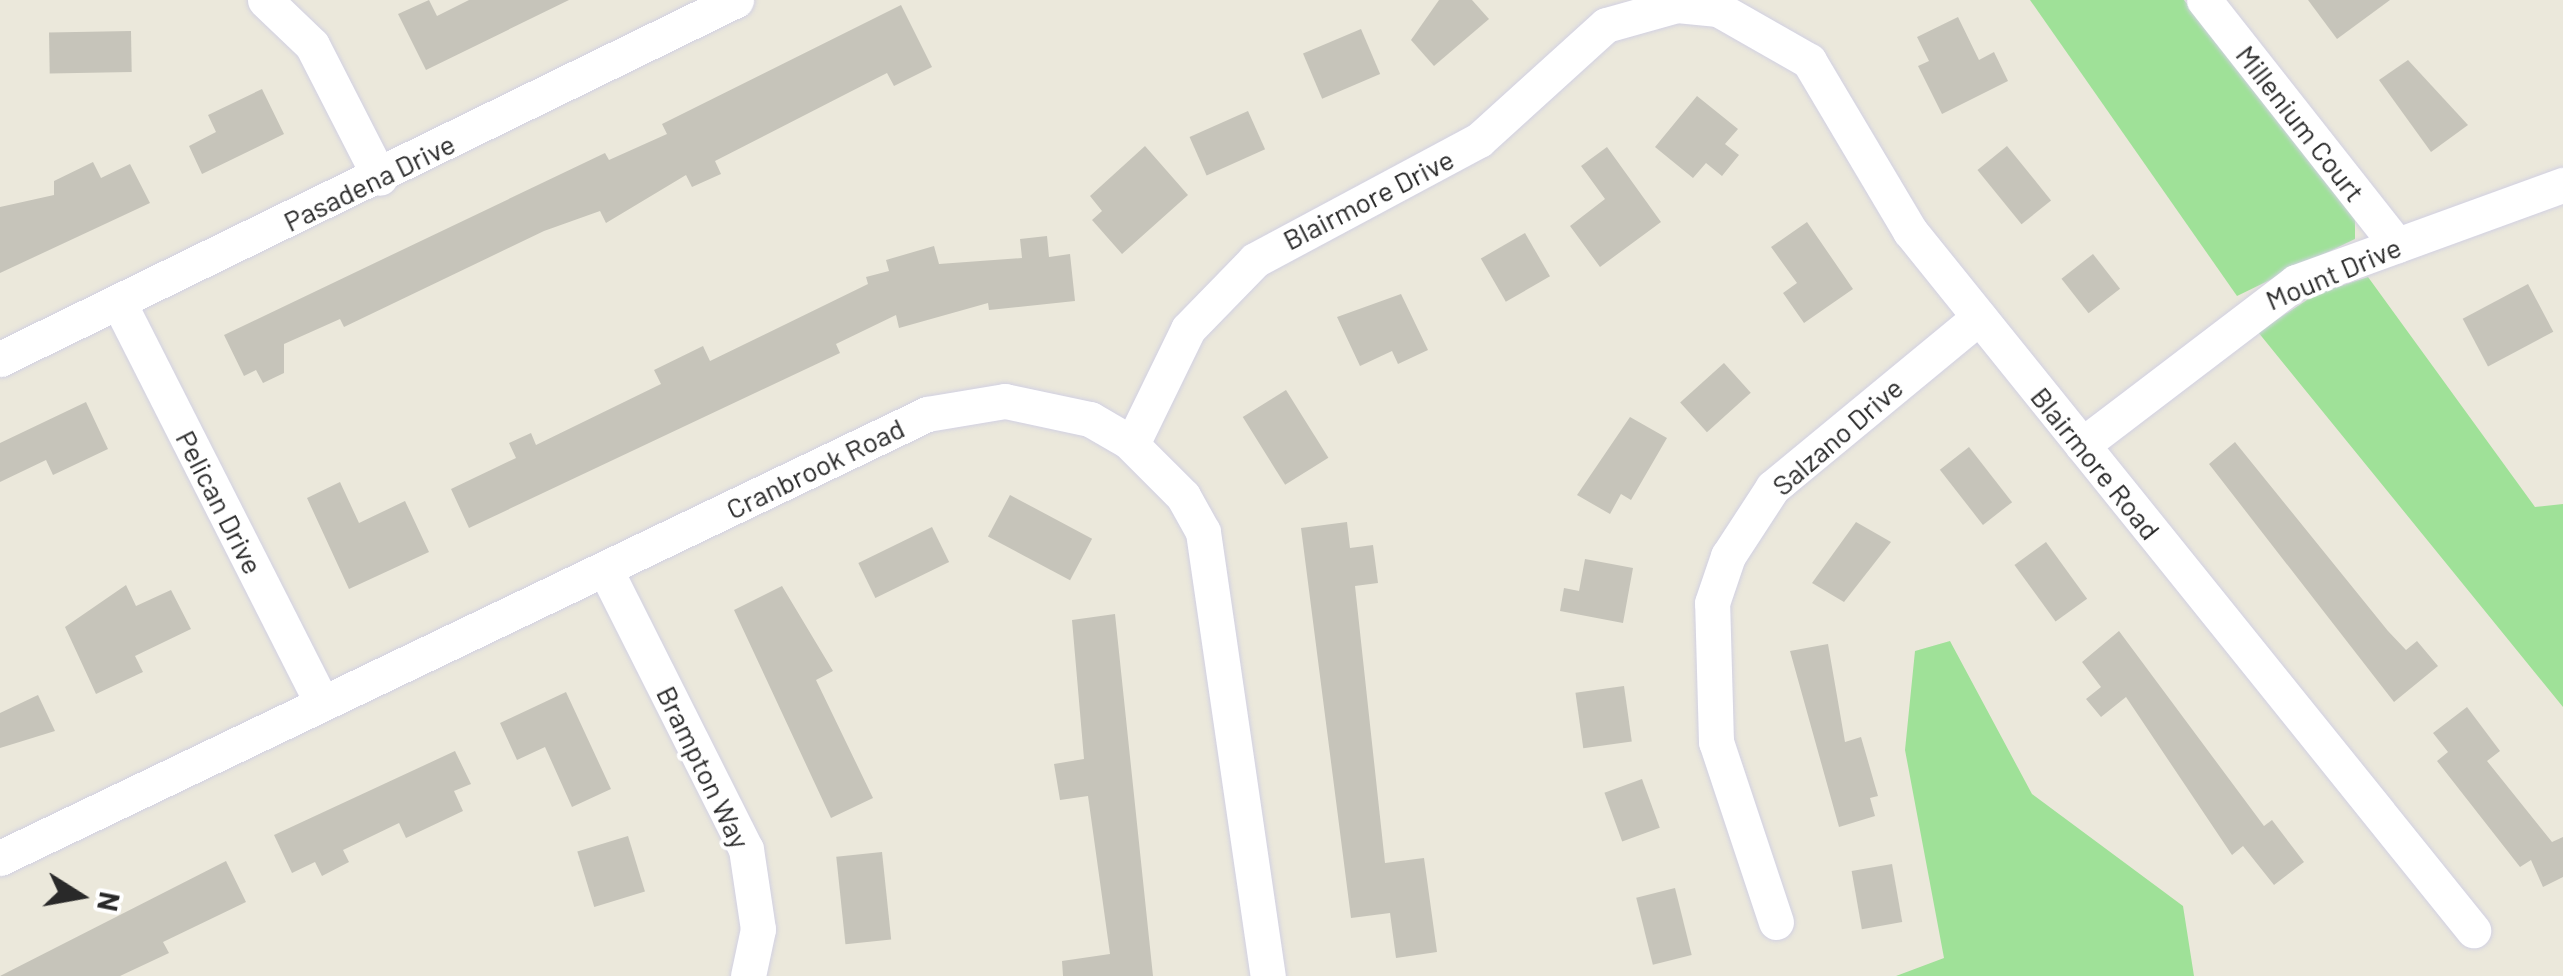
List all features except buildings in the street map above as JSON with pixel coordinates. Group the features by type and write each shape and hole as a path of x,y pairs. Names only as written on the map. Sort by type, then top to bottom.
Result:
{"street":[{"path":"265,0 312,45 380,178"},
{"name":"Pasadena Drive","path":"0,360 380,178 736,0"},
{"name":"Millenium Court","path":"2204,0 2397,245"},
{"name":"Blairmore Drive","path":"1132,444 1188,328 1255,260 1479,140 1606,25 1677,6 1718,9"},
{"name":"Blairmore Road","path":"1718,9 1809,61 1910,231 2473,930"},
{"name":"Mount Drive","path":"2082,445 2253,306 2397,245 2563,186"},
{"name":"Pelican Drive","path":"119,303 321,701"},
{"name":"Salzano Drive","path":"1776,922 1716,742 1712,603 1728,556 1774,487 1978,317"},
{"name":"Cranbrook Road","path":"0,858 321,701 964,404 1046,405 1132,444 1183,496 1216,572 1268,976"},
{"name":"Brampton Way","path":"605,569 746,849 758,929 748,976"}],"green space":[{"path":"2030,0 2184,0 2355,215 2355,239 2237,296"},
{"path":"2368,277 2535,507 2563,504 2563,707 2258,332 2316,294"},
{"path":"1950,641 2032,794 2183,906 2194,976 1896,976 1944,958 1905,750 1915,651"}]}
